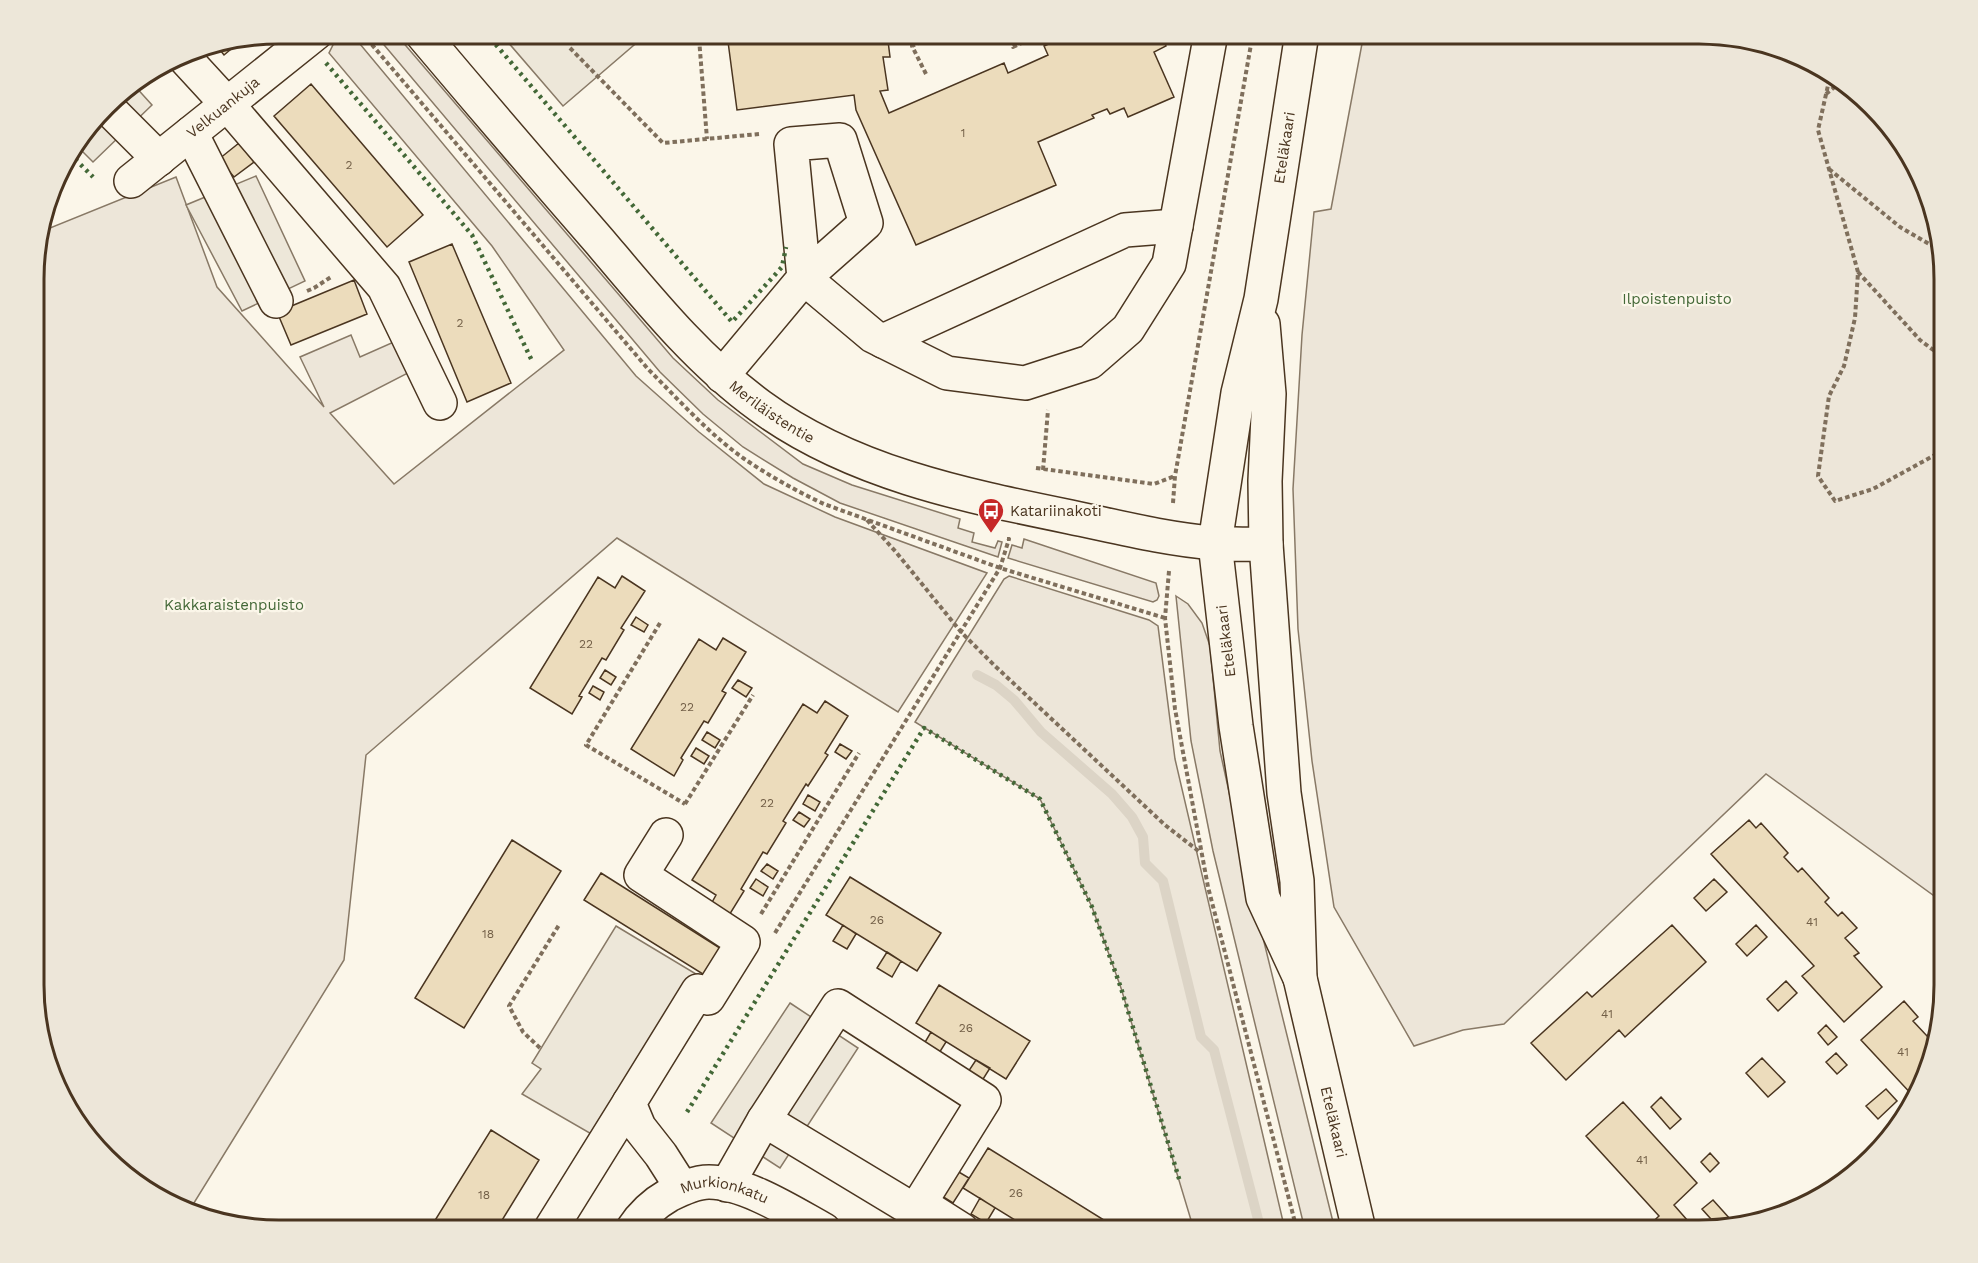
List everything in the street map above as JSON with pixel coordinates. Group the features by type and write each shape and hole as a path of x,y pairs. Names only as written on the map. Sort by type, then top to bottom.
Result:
{"main road":[{"name":"Velkuankuja","path":"131,181 302,44"},
{"name":"Meriläistentie","path":"430,44 667,320 722,376 797,432 848,456 890,472 1006,504 1172,537 1215,543 1266,544"},
{"path":"722,376 804,278 866,223 840,140 791,144 804,278 873,336 947,373 1025,383 1090,362 1128,329 1169,264 1209,44"},
{"name":"Eteläkaari","path":"1300,44 1261,299 1238,393 1215,543 1236,726 1263,898 1300,978"},
{"path":"188,62 384,287 440,403"},
{"path":"112,112 159,159"},
{"path":"191,133 276,302"},
{"path":"883,341 1125,230 1176,226"},
{"name":"Eteläkaari","path":"1261,299 1269,394 1265,481 1266,544 1284,793 1297,881 1300,978 1357,1220"},
{"path":"556,1220 698,991 708,998 758,940 641,875 666,835"},
{"path":"727,1185 764,1120 838,1006 984,1100 915,1211"},
{"path":"628,1103 639,1127 661,1155 682,1188"},
{"path":"764,1120 915,1211 932,1210 947,1220"},
{"name":"Murkionkatu","path":"641,1220 659,1201 682,1188 707,1182 727,1185 767,1199 806,1220"}],"path":[{"path":"699,44 707,139"},
{"path":"917,44 912,46 926,74"},
{"path":"1251,44 1175,476 1165,618 1175,709 1208,887 1294,1220"},
{"path":"570,48 663,143 778,133 791,144"},
{"path":"1829,82 1818,130 1858,272 1855,318 1844,366 1829,396 1818,476 1835,501 1873,489 1934,455"},
{"path":"1826,94 1835,87"},
{"path":"1829,169 1900,227 1932,246"},
{"path":"276,302 314,288 359,257"},
{"path":"1858,272 1920,340 1934,350"},
{"path":"1043,470 1050,376"},
{"path":"1036,468 1154,484 1175,476"},
{"path":"866,519 961,632 995,666 1165,825 1202,853"},
{"path":"758,940 961,632 1000,568 1003,556"},
{"path":"660,623 586,745 685,804 753,695"},
{"path":"758,940 859,753"},
{"path":"540,1048 523,1032 509,1006 559,926"}],"green space":[{"name":"Kakkaraistenpuisto","path":"334,44 360,44 636,376 699,432 764,484 835,517 987,573 898,712 617,538 366,755 344,960 194,1204 148,1180 112,1151 75,1102 61,1074 48,1030 44,1000 44,263 49,228 176,177 217,287 324,407 300,357 351,335 360,357 396,341 408,373 330,413 394,484 564,350 492,246 329,53"},
{"path":"383,44 404,44 673,358 718,400 803,464 852,485 960,519 958,528 974,533 972,542 995,548 998,541 1002,542 998,557 840,503 793,478 743,447 703,414 660,372"},
{"name":"Ilpoistenpuisto","path":"1362,44 1715,44 1745,48 1789,61 1817,75 1866,112 1895,148 1917,189 1930,233 1934,263 1934,896 1766,774 1504,1024 1463,1030 1414,1046 1334,907 1312,761 1298,629 1293,489 1302,335 1314,212 1331,209"},
{"path":"1024,539 1156,583 1159,596 1153,602 1008,558 1012,545 1022,548"},
{"path":"1009,576 1149,620 1158,626 1175,759 1283,1220 1191,1220 1121,988 1092,907 1040,799 915,722 1004,579"},
{"path":"1176,596 1188,604 1202,623 1210,646 1220,751 1246,869 1333,1220 1303,1220 1213,851 1191,741"}],"shaded area":[{"path":"509,44 635,44 563,106"},
{"path":"139,90 152,105 93,162 81,150 83,148 112,112"},
{"path":"256,176 305,281 242,311 186,205"},
{"path":"616,926 701,977 600,1139 522,1094 541,1069 532,1063"},
{"path":"790,1003 858,1048 780,1168 711,1123"}],"building":[{"path":"728,44 888,44 890,57 883,57 888,90 880,91 889,113 1004,63 1008,73 1048,55 1044,46 1049,44 1165,44 1166,46 1154,52 1174,97 1128,117 1124,108 1110,114 1107,109 1092,115 1094,118 1038,142 1056,185 916,245 856,110 854,95 737,110"},
{"path":"232,48 224,55 221,51"},
{"path":"311,84 423,215 387,247 274,116"},
{"path":"239,143 254,162 234,177 219,159"},
{"path":"452,244 511,383 467,402 409,262"},
{"path":"354,280 367,314 291,345 277,312"},
{"path":"622,576 645,591 621,628 624,630 606,660 602,658 579,696 582,697 572,714 530,688 598,577 615,588"},
{"path":"636,617 648,625 644,632 631,625"},
{"path":"723,638 746,652 722,691 726,693 708,723 704,721 681,758 683,760 674,776 631,749 699,639 716,650"},
{"path":"605,670 616,677 611,685 600,678"},
{"path":"738,680 752,688 746,697 732,688"},
{"path":"593,686 604,692 600,700 589,693"},
{"path":"825,701 848,716 825,753 828,755 808,786 806,784 783,821 786,823 767,854 763,852 741,889 744,891 728,917 710,906 716,895 692,880 803,704 817,713"},
{"path":"707,732 720,740 715,748 702,740"},
{"path":"840,744 852,751 846,759 835,752"},
{"path":"696,748 709,756 704,764 691,756"},
{"path":"808,795 820,802 815,811 803,804"},
{"path":"799,812 810,819 804,827 793,820"},
{"path":"1749,820 1756,828 1761,823 1788,853 1784,857 1798,872 1802,868 1829,898 1825,902 1838,916 1842,912 1857,928 1845,938 1859,953 1854,956 1882,987 1844,1022 1802,976 1814,966 1711,854"},
{"path":"512,840 561,871 464,1028 415,998"},
{"path":"767,864 778,871 773,879 761,871"},
{"path":"601,873 723,950 706,976 584,900"},
{"path":"850,877 941,933 917,971 826,915"},
{"path":"756,879 768,887 763,896 750,888"},
{"path":"1714,879 1727,892 1706,911 1694,898"},
{"path":"843,925 856,934 847,949 833,941"},
{"path":"1672,925 1706,962 1625,1037 1619,1030 1566,1080 1531,1043 1587,992 1592,997"},
{"path":"1756,925 1767,937 1747,956 1736,944"},
{"path":"887,952 901,961 892,977 877,968"},
{"path":"1786,981 1797,993 1778,1011 1767,999"},
{"path":"939,985 1030,1041 1006,1079 916,1023"},
{"path":"1904,1001 1918,1017 1913,1021 1927,1036 1929,1034 1917,1074 1908,1091 1861,1040"},
{"path":"1826,1025 1837,1037 1828,1045 1818,1033"},
{"path":"931,1032 946,1042 936,1058 921,1049"},
{"path":"1836,1053 1847,1065 1837,1074 1826,1062"},
{"path":"1762,1058 1785,1082 1768,1097 1746,1073"},
{"path":"976,1060 990,1068 980,1084 966,1075"},
{"path":"1886,1089 1897,1101 1878,1119 1866,1106"},
{"path":"1661,1097 1681,1119 1670,1129 1651,1107"},
{"path":"1623,1102 1697,1183 1674,1205 1687,1220 1655,1220 1659,1216 1586,1136"},
{"path":"491,1130 539,1160 502,1220 435,1220"},
{"path":"988,1148 1104,1220 1015,1220 963,1188"},
{"path":"1710,1153 1719,1163 1710,1172 1701,1162"},
{"path":"952,1168 969,1178 953,1203 937,1193"},
{"path":"980,1198 995,1208 988,1220 981,1220 971,1214"},
{"path":"1713,1200 1728,1217 1711,1219 1702,1209"}],"waterway":[{"path":"977,675 996,685 1014,700 1041,732 1112,794 1132,817 1143,837 1145,863 1163,881 1201,1037 1214,1050 1258,1220"}],"hedge":[{"path":"495,44 732,322 782,267 786,247"},
{"path":"326,63 472,235 533,363"},
{"path":"76,160 93,177"},
{"path":"687,1112 924,728 1040,799 1092,907 1121,988 1180,1182"}],"place":[{"name":"Katariinakoti","path":"991,534"}]}
